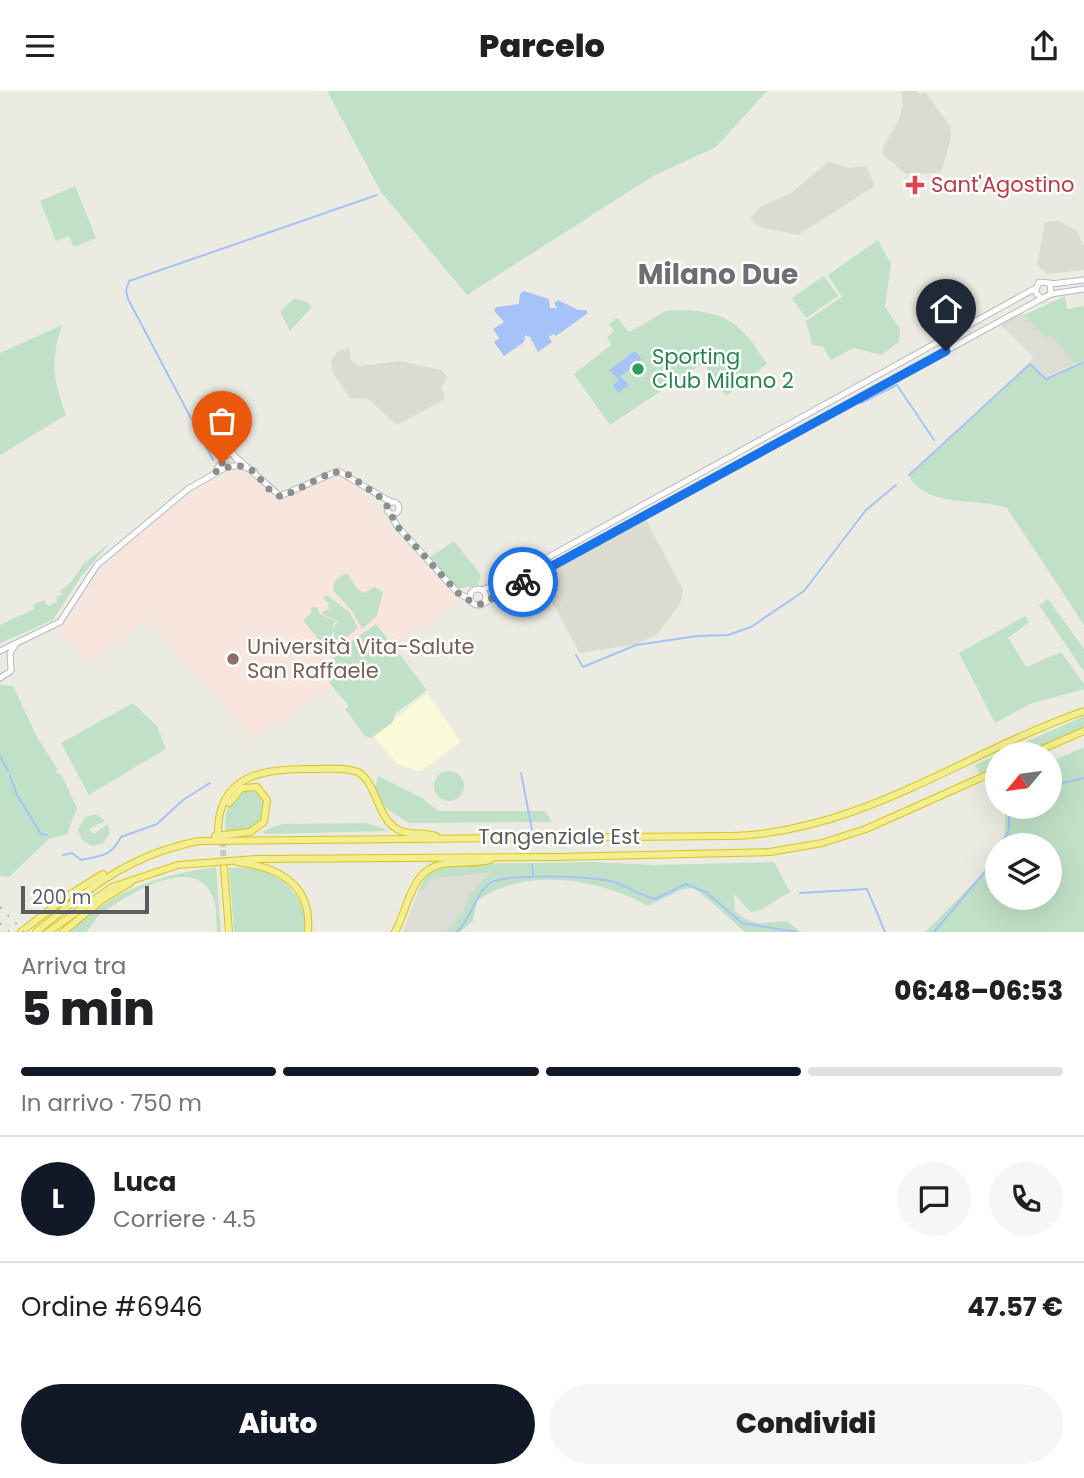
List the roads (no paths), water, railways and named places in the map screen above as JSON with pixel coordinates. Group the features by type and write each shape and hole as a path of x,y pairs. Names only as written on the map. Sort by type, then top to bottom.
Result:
{"highway":[{"name":"Tangenziale Est","path":"36,932 85,891 121,867 193,842 732,836 796,829 874,805 1084,711"},
{"path":"1059,742 1084,731"},
{"path":"193,842 258,829 264,822 268,805 262,790 249,786 237,792 226,809 220,832 220,815 227,797 238,784 252,775 283,768 347,769 363,776 394,827 441,838"},
{"name":"Tangenziale Est","path":"48,932 99,894 144,875 178,865 742,854 785,850 829,841 872,826 985,776"},
{"path":"395,932 417,880 425,870 439,865 485,861 498,857"},
{"path":"227,932 222,865 268,868 288,878 307,908 308,932"},
{"path":"20,932 79,888 121,867"},
{"path":"63,932 102,900 144,875"}],"street":[{"path":"457,592 482,590 507,580 1034,289 1042,281 1051,284 1084,280"},
{"path":"1051,284 1052,294"},
{"path":"1034,289 1038,297 1043,299"},
{"path":"388,502 395,522 457,592 477,605 484,603 1052,294 1084,289"},
{"path":"215,472 228,453 254,471 281,496 338,471 388,502 399,504 393,513"},
{"path":"10,657 0,651 62,620 97,565 162,509 215,472 230,466 236,458"},
{"path":"223,460 230,466 254,471"},
{"path":"482,590 486,597 484,603"},
{"path":"471,600 472,591"},
{"path":"0,678 11,671 12,648 19,640"}],"water":[{"path":"524,291 549,299 550,308 557,308 554,303 558,300 588,313 556,336 554,334 549,337 552,342 538,352 530,337 525,335 524,342 504,356 494,342 499,338 493,329 504,322 494,311 496,307 519,304 520,294"},
{"path":"635,351 642,360 620,376 629,385 618,393 613,385 619,380 609,370"}],"waterway":[{"path":"213,460 128,299 126,291 129,281 377,195"},
{"path":"909,475 1030,364 1046,379 1084,362"},
{"path":"861,403 897,385 934,440"},
{"path":"576,655 583,667 636,645 697,636 728,635 751,627 804,591 866,510 896,485"},
{"path":"0,756 8,771"},
{"path":"521,773 532,830"},
{"path":"10,776 17,795 41,834 47,835"},
{"path":"1062,783 1084,778"},
{"path":"63,855 72,853 81,860 104,855 121,837 157,824 183,800 210,783"},
{"path":"1008,833 1009,819"},
{"path":"532,864 533,875"},
{"path":"934,932 985,871"},
{"path":"457,932 480,894 490,883 513,878 550,877 614,882 655,899 686,884 707,893 742,923 796,932"},
{"path":"800,893 867,889 885,932"}],"tunnel":[{"path":"222,832 224,866"}],"railway":[{"path":"0,907 24,932"},
{"path":"0,923 9,932"}],"place":[{"name":"Sant'Agostino","path":"915,185"},
{"name":"Sporting Club Milano 2","path":"638,369"},
{"name":"Università Vita-Salute San Raffaele","path":"233,659"}],"district":[{"name":"Milano Due","path":"718,274"}]}
